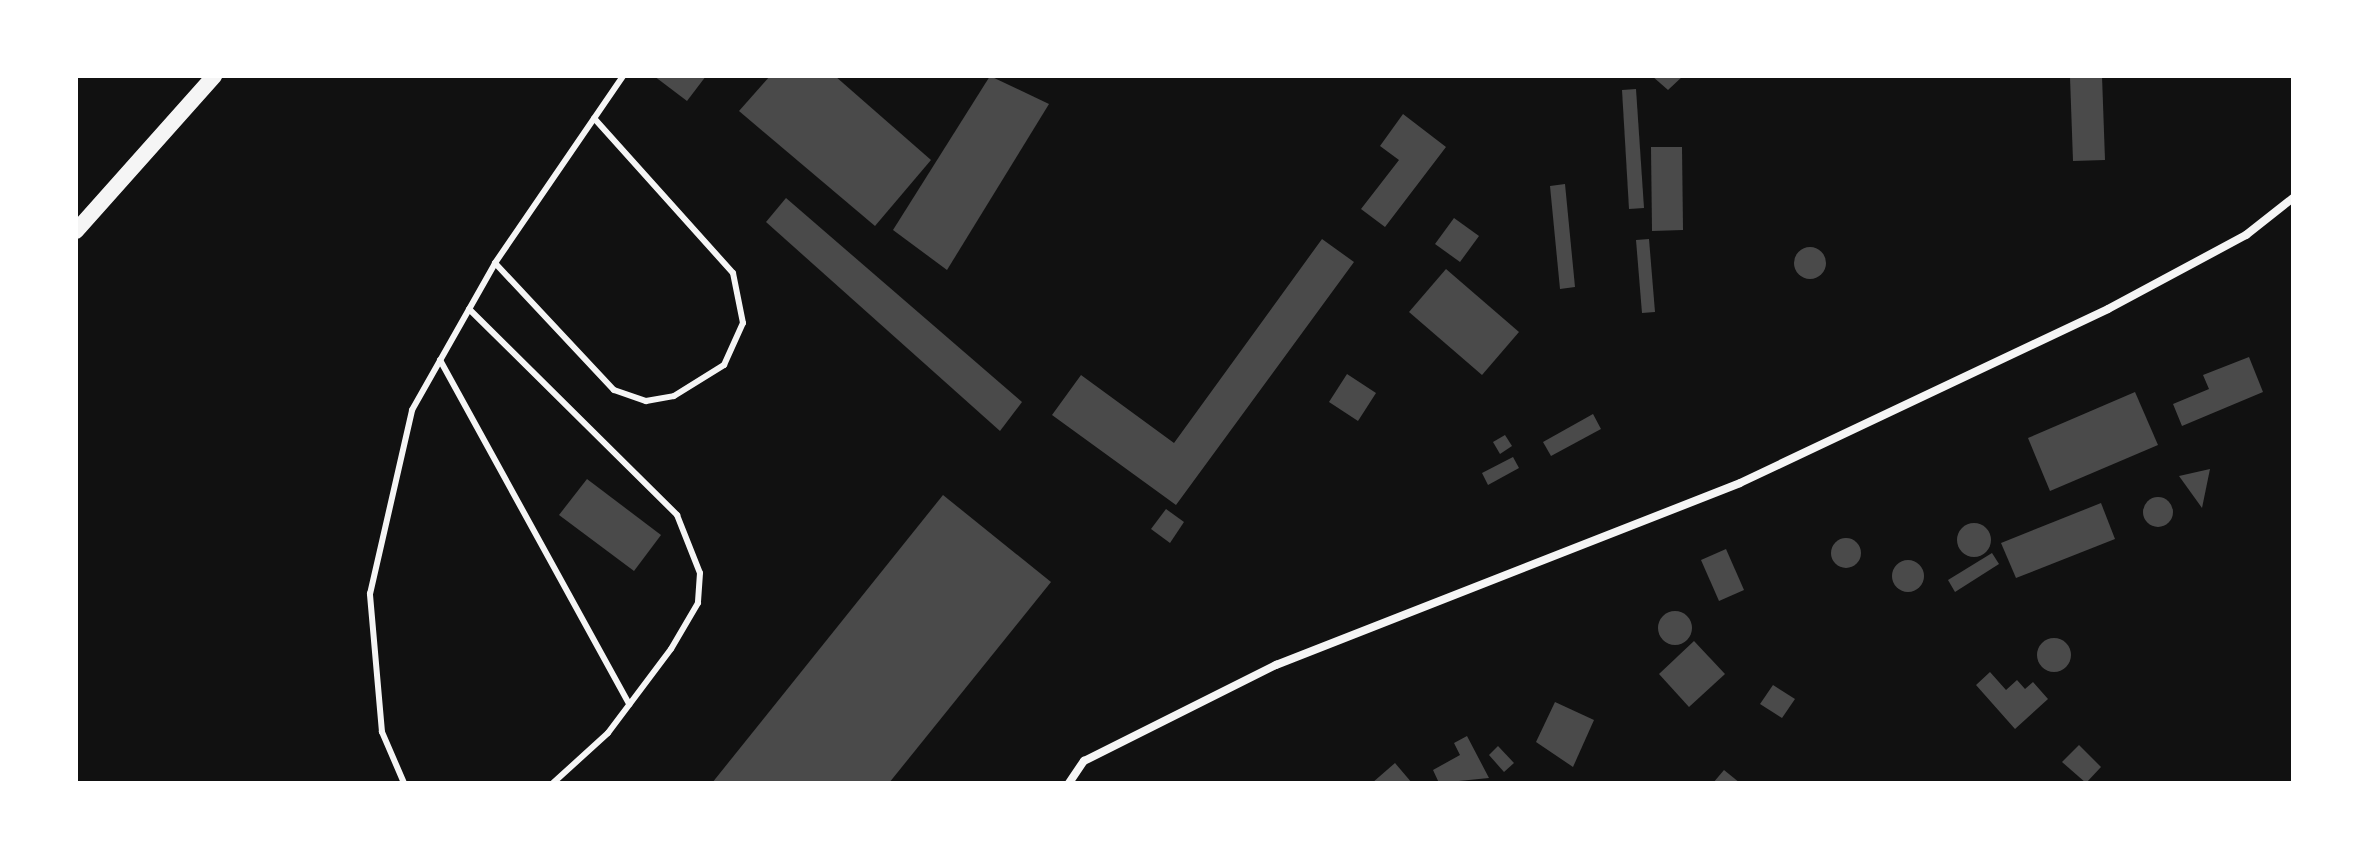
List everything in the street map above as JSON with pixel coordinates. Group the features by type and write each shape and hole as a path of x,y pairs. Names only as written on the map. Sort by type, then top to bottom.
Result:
{"main road":[{"path":"76,231 214,76"}],"street":[{"path":"1069,783 1084,761 1276,665 1740,483 2080,323 2246,235 2293,198"}],"lane":[{"path":"404,783 382,732 370,594 412,410 495,263 623,76"},
{"path":"495,263 614,390 646,401 674,396 724,365 743,323 733,273 594,118"},
{"path":"469,309 677,515 693,545 698,603 629,704 553,783"},
{"path":"440,360 629,704"}],"building":[{"path":"654,76 706,76 687,101"},
{"path":"770,76 835,76 931,160 875,226 739,111"},
{"path":"990,76 1049,104 947,270 893,230"},
{"path":"1652,76 1683,76 1668,90"},
{"path":"2102,76 2105,160 2073,161 2070,77"},
{"path":"1636,89 1644,208 1629,209 1622,90"},
{"path":"1403,114 1446,147 1385,227 1361,209 1399,160 1380,146"},
{"path":"1651,147 1682,147 1683,230 1652,231"},
{"path":"1565,184 1575,287 1560,289 1550,186"},
{"path":"786,198 1022,402 1000,431 766,222"},
{"path":"1454,218 1479,236 1460,262 1435,244"},
{"path":"1322,239 1354,262 1176,505 1052,415 1081,375 1174,443"},
{"path":"1649,239 1655,312 1642,313 1636,240"},
{"path":"1810,247 1821,252 1826,263 1821,274 1810,279 1799,274 1794,263 1799,252"},
{"path":"1446,269 1519,332 1482,375 1409,312"},
{"path":"2249,357 2263,392 2182,426 2173,404 2209,389 2203,375"},
{"path":"1347,374 1376,393 1358,421 1329,402"},
{"path":"2135,392 2158,445 2050,491 2028,438"},
{"path":"1593,414 1601,429 1551,456 1543,442"},
{"path":"1505,435 1512,446 1500,454 1493,442"},
{"path":"1513,457 1519,468 1488,485 1482,473"},
{"path":"2210,469 2202,508 2179,476"},
{"path":"587,479 661,535 634,571 559,515"},
{"path":"943,495 1051,582 889,783 712,783"},
{"path":"2158,497 2168,502 2173,512 2168,522 2158,527 2148,522 2143,512 2148,502"},
{"path":"2101,503 2115,539 2016,578 2001,543"},
{"path":"1166,509 1184,522 1170,543 1151,529"},
{"path":"1974,523 1986,528 1991,540 1986,552 1974,557 1962,552 1957,540 1962,528"},
{"path":"1846,538 1857,542 1861,553 1857,564 1846,568 1835,564 1831,553 1835,542"},
{"path":"1726,549 1744,590 1719,601 1701,560"},
{"path":"1992,553 1999,564 1955,592 1948,580"},
{"path":"1908,560 1919,565 1924,576 1919,587 1908,592 1897,587 1892,576 1897,565"},
{"path":"1675,611 1687,616 1692,628 1687,640 1675,645 1663,640 1658,628 1663,616"},
{"path":"2054,638 2066,643 2071,655 2066,667 2054,672 2042,667 2037,655 2042,643"},
{"path":"1694,641 1725,674 1689,707 1659,674"},
{"path":"1990,672 2006,690 2017,680 2025,689 2033,682 2048,699 2015,729 1976,685"},
{"path":"1773,685 1795,699 1782,718 1760,704"},
{"path":"1555,702 1594,720 1573,767 1536,742"},
{"path":"1467,736 1489,778 1439,783 1433,770 1460,755 1454,743"},
{"path":"2079,745 2101,767 2086,783 2062,762"},
{"path":"1498,746 1514,763 1504,772 1489,755"},
{"path":"1395,763 1412,783 1372,783"},
{"path":"1724,770 1740,783 1713,783"}]}
